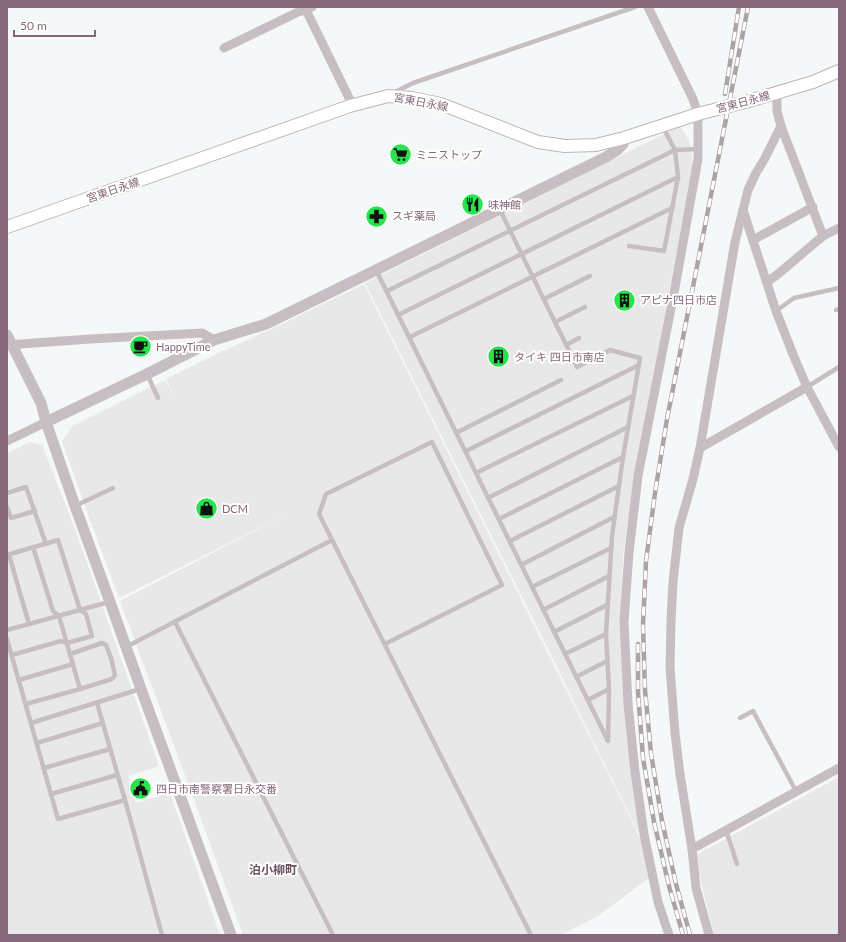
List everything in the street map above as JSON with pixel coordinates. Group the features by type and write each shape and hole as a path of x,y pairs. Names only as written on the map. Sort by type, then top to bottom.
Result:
{"main road":[{"name":"宮東日永線","path":"7,227 343,109 388,96 412,98 442,104 538,142 565,146 596,145 624,138 698,114 777,93 813,82 839,71"}],"street":[{"path":"648,7 694,99 698,114 698,159 674,293 638,476 629,552 624,622 628,704 635,772 644,834 658,902 668,935"},
{"path":"224,48 309,8 353,106"},
{"path":"777,93 777,111 781,126 823,236"},
{"path":"709,935 696,888 692,849 680,774 671,693 670,659 673,582 679,528 700,448 735,242 748,190 781,126"},
{"path":"7,441 214,340 266,324 376,270 606,157 623,144 624,138"},
{"path":"753,240 813,207"},
{"path":"743,209 776,311 794,357 839,447"},
{"path":"767,282 823,236 839,228"},
{"path":"214,340 202,333 9,342 41,403 46,422 75,506 231,935"},
{"path":"700,448 808,387"},
{"path":"692,849 839,768"}],"lane":[{"path":"388,96 413,83 634,7"},
{"path":"630,246 664,251 678,177 675,150 662,125"},
{"path":"387,291 675,150 698,149"},
{"path":"398,315 678,177"},
{"path":"410,337 672,208"},
{"path":"376,270 608,741 609,689 606,634 611,548 623,457 640,358 610,350 577,367 499,209"},
{"path":"544,299 590,276"},
{"path":"776,311 794,298 839,288"},
{"path":"555,322 585,307"},
{"path":"566,345 579,338"},
{"path":"466,451 639,365"},
{"path":"808,387 839,367"},
{"path":"147,374 158,398"},
{"path":"456,433 561,380"},
{"path":"476,473 633,396"},
{"path":"488,498 628,427"},
{"path":"385,644 502,585 432,442 326,494 319,514 531,935"},
{"path":"499,519 623,457"},
{"path":"510,541 619,486"},
{"path":"7,493 26,487 46,544"},
{"path":"75,506 113,488"},
{"path":"7,507 11,518 35,511"},
{"path":"521,565 614,517"},
{"path":"12,655 61,641 67,643 92,636 86,614 80,610 58,540 8,555 29,624"},
{"path":"126,647 332,540"},
{"path":"33,548 53,611 59,616 80,689"},
{"path":"532,586 611,548"},
{"path":"543,610 609,576"},
{"path":"7,630 110,602"},
{"path":"554,632 608,605"},
{"path":"175,622 333,935"},
{"path":"565,654 606,634"},
{"path":"7,639 58,818 125,800"},
{"path":"26,704 80,689 112,678 115,675 106,645 102,643 70,654"},
{"path":"576,677 607,661"},
{"path":"19,680 73,664"},
{"path":"31,723 141,689"},
{"path":"588,700 609,689"},
{"path":"97,703 162,935"},
{"path":"740,718 753,711 796,791"},
{"path":"37,743 103,723"},
{"path":"44,768 110,749"},
{"path":"51,794 118,775"},
{"path":"726,830 737,864"}],"shaded area":[{"path":"680,126 690,142 693,166 631,500 623,556 621,625 640,824 638,832 365,283"},
{"path":"364,284 649,856 653,875 598,916 561,935 243,935 120,601 289,513 119,598 62,441 73,426 165,380 176,400 166,379"},
{"path":"31,442 42,445 75,529 159,766 128,776 136,803 170,793 220,935 7,935 7,453"},
{"path":"839,777 839,935 714,935 696,859 698,854"}],"railway":[{"path":"725,94 739,7"},
{"path":"690,935 676,884 662,821 651,753 645,690 643,625 646,561 667,419 748,7"},
{"path":"638,644 638,692 643,758 654,822 669,886 683,935"}],"place":[{"name":"ミニストップ","path":"401,155"},
{"name":"味神館","path":"473,205"},
{"name":"スギ薬局","path":"377,216"},
{"name":"アピナ四日市店","path":"625,300"},
{"name":"HappyTime","path":"141,347"},
{"name":"タイキ 四日市南店","path":"499,357"},
{"name":"DCM","path":"206,509"},
{"name":"四日市南警察署日永交番","path":"140,789"}],"district":[{"name":"泊小柳町","path":"273,870"}]}
